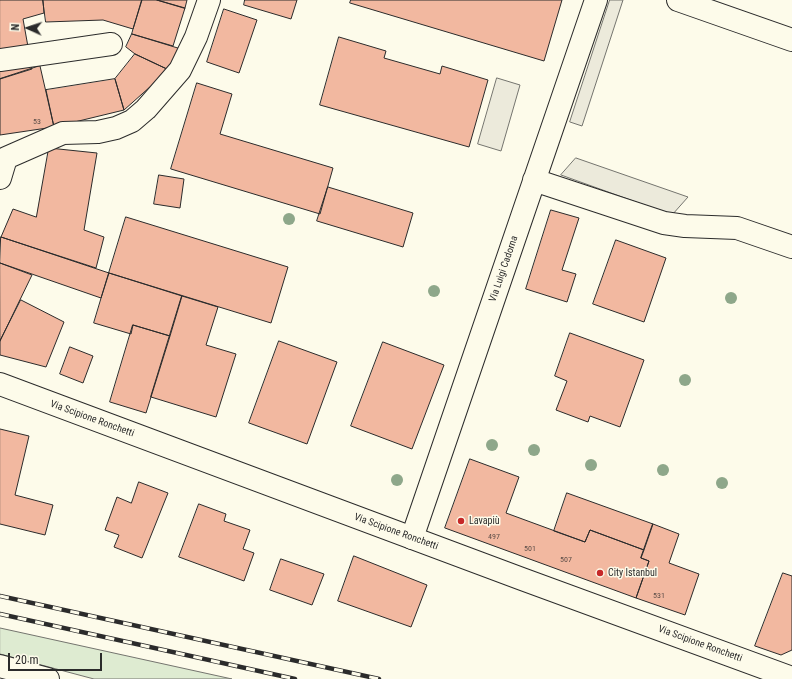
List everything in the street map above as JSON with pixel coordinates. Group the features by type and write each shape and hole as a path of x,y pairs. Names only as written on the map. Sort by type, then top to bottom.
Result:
{"street":[{"path":"2,162 63,133 98,132 116,128 132,121 146,109 180,70 196,37 209,0"},
{"name":"Via Luigi Cadorna","path":"412,538 596,0"},
{"path":"678,0 792,40"},
{"path":"0,60 111,44"},
{"path":"534,180 664,223 685,226 737,228 792,247"},
{"name":"Via Scipione Ronchetti","path":"0,384 792,678"},
{"path":"0,666 48,679"}],"green space":[{"path":"0,628 232,679 94,679 0,654"}],"shaded area":[{"path":"610,0 623,0 582,126 570,122"},
{"path":"497,78 520,85 501,151 478,144"},
{"path":"576,158 688,197 672,215 561,175"}],"building":[{"path":"0,0 43,0 44,13 23,19 32,69 0,79"},
{"path":"43,0 142,0 133,29 103,20 46,22"},
{"path":"142,0 157,0 185,8 173,46 132,34"},
{"path":"157,0 187,0 185,8"},
{"path":"245,0 297,0 291,19 244,5"},
{"path":"351,0 562,0 544,61 350,3"},
{"path":"224,9 257,20 239,73 207,62"},
{"path":"132,34 181,49 169,70 135,54 126,47"},
{"path":"339,37 386,51 384,58 440,74 442,66 488,80 469,147 320,105"},
{"path":"135,54 169,70 124,110 115,79"},
{"path":"40,66 54,127 0,135 0,79"},
{"path":"115,79 124,110 54,127 46,90"},
{"path":"197,83 232,94 220,134 333,168 320,214 171,169"},
{"path":"49,148 97,153 84,230 104,237 96,268 1,237 13,209 36,217"},
{"path":"159,175 184,179 180,208 154,204"},
{"path":"328,187 413,213 403,247 317,221"},
{"path":"551,210 579,218 562,270 576,274 567,302 526,289"},
{"path":"126,217 288,267 271,323 109,273"},
{"path":"1,237 109,273 101,298 0,263"},
{"path":"616,240 666,258 644,322 593,304"},
{"path":"0,263 32,275 0,341"},
{"path":"109,273 182,296 170,336 133,325 131,334 94,323"},
{"path":"182,296 218,307 206,345 236,354 216,417 151,397"},
{"path":"21,300 64,322 46,367 0,355 0,341"},
{"path":"133,325 170,336 146,413 110,402"},
{"path":"570,333 644,360 620,427 590,416 588,422 556,410 567,381 555,376"},
{"path":"279,341 337,362 307,444 249,423"},
{"path":"383,342 444,365 412,449 351,426"},
{"path":"70,347 93,356 83,383 60,374"},
{"path":"0,429 29,436 15,495 53,505 45,535 0,524"},
{"path":"470,459 519,477 506,513 585,542 590,530 644,550 641,558 649,561 636,598 445,528"},
{"path":"139,482 168,493 142,558 114,547 119,535 105,530 117,497 131,503"},
{"path":"567,493 653,524 644,550 590,530 585,542 554,531"},
{"path":"199,504 226,514 224,521 250,530 243,549 254,553 244,581 179,557"},
{"path":"653,524 679,534 669,563 699,574 685,615 636,598 649,561 641,558"},
{"path":"354,556 427,585 411,627 338,601"},
{"path":"281,559 324,574 312,605 270,590"},
{"path":"783,573 792,576 792,650 781,655 755,646"}],"railway":[{"path":"0,596 379,679"},
{"path":"0,614 295,679"}],"place":[{"name":"Lavapiù","path":"461,521"},
{"name":"City Istanbul","path":"600,573"}]}
